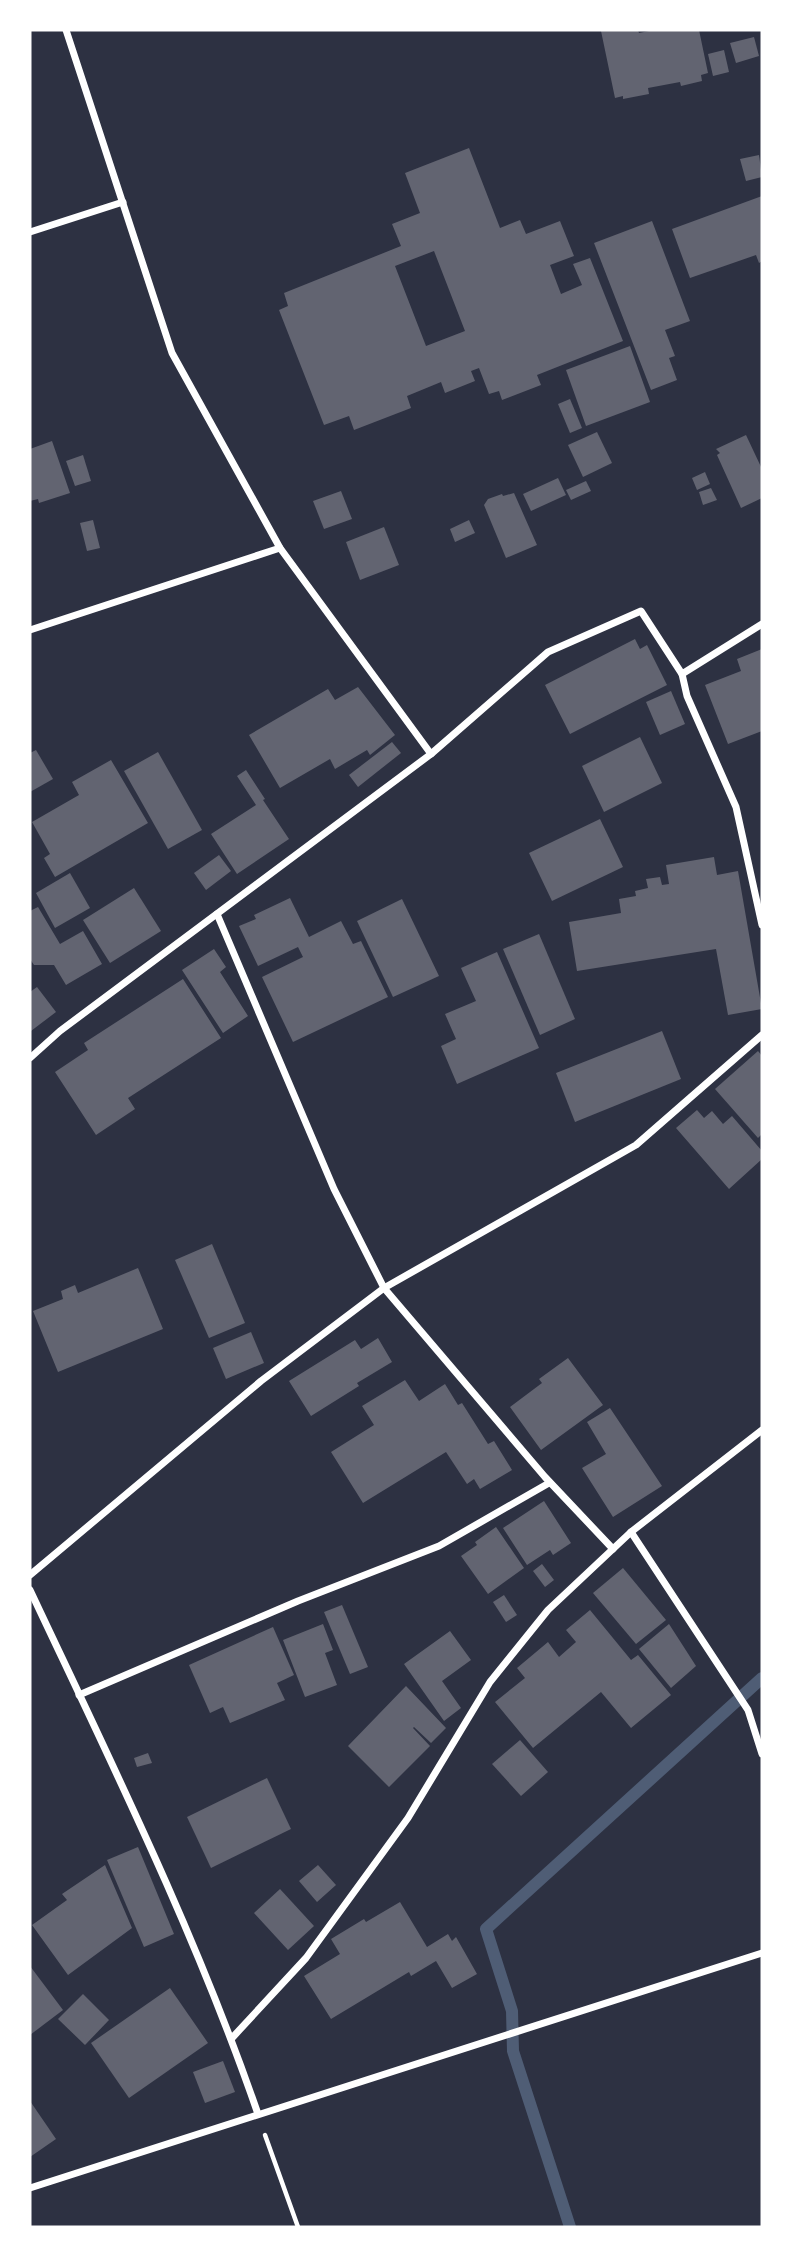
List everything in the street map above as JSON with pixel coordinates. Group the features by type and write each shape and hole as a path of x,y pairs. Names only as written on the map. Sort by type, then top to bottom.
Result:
{"street":[{"path":"66,30 172,353 281,548 430,754"},
{"path":"30,232 123,202"},
{"path":"30,629 281,548"},
{"path":"30,1058 60,1031 430,754 548,652 641,611 682,674 687,696 736,807 762,925"},
{"path":"682,674 762,624"},
{"path":"218,914 334,1189 384,1288 550,1483 613,1549"},
{"path":"30,1575 261,1381 384,1288 636,1144 762,1035"},
{"path":"232,2038 306,1958 400,1829 490,1682 548,1610 631,1532 762,1430"},
{"path":"79,1695 298,1601 439,1546 550,1483"},
{"path":"631,1532 748,1710 762,1754"},
{"path":"30,1590 153,1852 232,2038 258,2114"},
{"path":"30,2188 762,1953"}],"path":[{"path":"258,2114 298,2227"}],"building":[{"path":"638,30 639,33 654,30 699,30 708,73 701,75 702,81 681,86 680,82 648,88 649,94 615,98 601,31"},
{"path":"754,37 759,56 736,63 730,43"},
{"path":"724,50 729,72 713,76 708,54"},
{"path":"469,148 500,228 520,220 526,234 560,221 574,256 550,265 561,294 582,285 573,264 590,258 623,341 537,375 541,385 502,400 499,391 489,394 479,368 471,371 475,381 445,393 441,382 407,396 411,408 354,430 349,416 324,425 279,310 288,306 284,293 401,246 392,224 420,213 405,173","holes":["434,251 465,331 426,346 395,266"]},
{"path":"759,155 762,177 746,181 740,159"},
{"path":"762,196 762,261 759,263 756,255 690,278 672,229"},
{"path":"652,221 690,321 665,330 675,356 669,358 677,380 651,390 594,243"},
{"path":"630,346 650,402 586,426 566,370"},
{"path":"570,399 582,428 570,433 558,404"},
{"path":"597,432 612,463 583,477 568,445"},
{"path":"746,435 762,469 762,498 741,508 717,455 720,453 716,449"},
{"path":"52,441 70,493 39,503 38,499 30,501 30,449"},
{"path":"83,455 91,481 75,486 66,461"},
{"path":"705,472 710,484 697,490 692,478"},
{"path":"558,478 566,495 531,511 523,494"},
{"path":"586,481 591,491 571,500 566,490"},
{"path":"711,488 717,500 703,505 699,492"},
{"path":"341,491 352,519 324,529 313,501"},
{"path":"514,493 537,545 506,558 484,505 488,499"},
{"path":"93,520 100,548 87,551 80,523"},
{"path":"469,520 475,533 455,542 450,529"},
{"path":"384,527 399,565 360,580 346,542"},
{"path":"635,639 640,649 647,645 667,685 570,734 545,685"},
{"path":"762,649 762,731 728,744 705,685 741,671 737,659"},
{"path":"358,687 395,735 370,755 367,750 335,769 330,759 280,788 249,735 328,689 335,700"},
{"path":"671,691 685,724 660,735 646,702"},
{"path":"640,737 662,783 604,812 582,766"},
{"path":"392,742 401,753 358,787 349,775"},
{"path":"36,750 53,779 30,792 30,753"},
{"path":"158,752 202,830 168,849 124,771"},
{"path":"111,760 148,823 55,877 44,858 50,854 32,822 79,795 72,782"},
{"path":"246,770 289,839 237,874 211,834 256,805 237,776"},
{"path":"600,819 623,867 552,901 529,853"},
{"path":"219,855 231,871 206,890 194,873"},
{"path":"714,857 717,875 738,871 762,1009 728,1015 716,949 577,971 569,922 621,913 619,899 636,896 635,891 648,888 646,879 660,877 662,885 669,884 666,865"},
{"path":"70,873 90,908 55,928 36,893"},
{"path":"134,888 161,931 110,963 83,920"},
{"path":"290,898 309,937 341,921 353,944 361,941 388,997 293,1042 262,977 303,957 298,947 258,966 239,926 256,919 254,915"},
{"path":"402,899 439,976 393,997 357,921"},
{"path":"38,907 60,944 83,931 102,964 66,985 54,965 34,965 30,959 30,911"},
{"path":"539,934 575,1019 540,1035 503,949"},
{"path":"214,949 226,967 220,972 248,1016 223,1033 182,970"},
{"path":"497,952 539,1048 457,1084 441,1046 456,1039 445,1014 476,1001 461,968"},
{"path":"183,979 221,1038 128,1098 135,1109 96,1135 55,1072 88,1050 84,1043"},
{"path":"37,987 56,1012 31,1031 30,992"},
{"path":"662,1031 681,1079 575,1122 556,1073"},
{"path":"758,1051 762,1056 762,1134 758,1138 715,1089"},
{"path":"697,1110 704,1118 712,1111 723,1124 732,1116 762,1151 762,1159 729,1189 676,1128"},
{"path":"212,1244 245,1323 209,1338 175,1260"},
{"path":"138,1268 163,1329 58,1372 33,1311 63,1299 61,1291 75,1285 78,1293"},
{"path":"251,1332 264,1363 226,1379 213,1348"},
{"path":"378,1338 392,1362 311,1416 289,1381 355,1340 361,1349"},
{"path":"568,1358 603,1405 541,1450 510,1407 542,1383 539,1379"},
{"path":"405,1380 419,1401 445,1384 458,1405 462,1403 488,1444 494,1441 512,1470 480,1489 474,1479 467,1484 446,1452 363,1503 331,1452 374,1425 362,1406"},
{"path":"610,1408 662,1486 613,1517 582,1468 606,1454 587,1422"},
{"path":"544,1501 571,1543 553,1555 550,1550 527,1565 503,1528"},
{"path":"496,1527 524,1568 488,1594 461,1556"},
{"path":"542,1564 554,1580 545,1587 533,1571"},
{"path":"623,1568 666,1620 636,1644 593,1593"},
{"path":"504,1595 517,1615 506,1622 493,1602"},
{"path":"342,1605 368,1667 350,1674 324,1612"},
{"path":"590,1610 631,1660 638,1655 671,1695 631,1728 601,1692 533,1748 495,1702 525,1678 517,1668 548,1642 559,1657 576,1642 566,1630"},
{"path":"323,1624 333,1650 325,1653 337,1685 305,1697 283,1640"},
{"path":"669,1624 696,1666 671,1688 639,1649"},
{"path":"273,1627 294,1675 277,1683 285,1700 230,1723 223,1707 210,1713 189,1665"},
{"path":"450,1631 471,1660 442,1681 461,1708 444,1721 404,1664"},
{"path":"406,1686 446,1728 431,1743 413,1728 430,1746 389,1787 348,1746"},
{"path":"520,1740 548,1772 521,1796 492,1764"},
{"path":"148,1753 152,1763 137,1767 134,1758"},
{"path":"267,1778 291,1829 211,1868 187,1817"},
{"path":"138,1847 174,1934 144,1947 107,1860"},
{"path":"105,1865 132,1928 68,1975 32,1925 67,1900 62,1894"},
{"path":"318,1865 336,1885 317,1902 299,1881"},
{"path":"280,1889 314,1926 288,1950 254,1913"},
{"path":"400,1902 427,1947 448,1934 452,1941 456,1937 477,1974 452,1988 436,1961 411,1976 409,1972 331,2019 304,1976 340,1954 331,1939"},
{"path":"30,1966 63,2010 30,2035"},
{"path":"170,1988 208,2043 129,2098 91,2043"},
{"path":"83,1994 109,2020 85,2045 58,2019"},
{"path":"223,2061 235,2092 205,2103 193,2072"},
{"path":"30,2101 56,2139 30,2157"}],"waterway":[{"path":"570,2227 513,2051 512,2011 486,1929 762,1678"}]}
